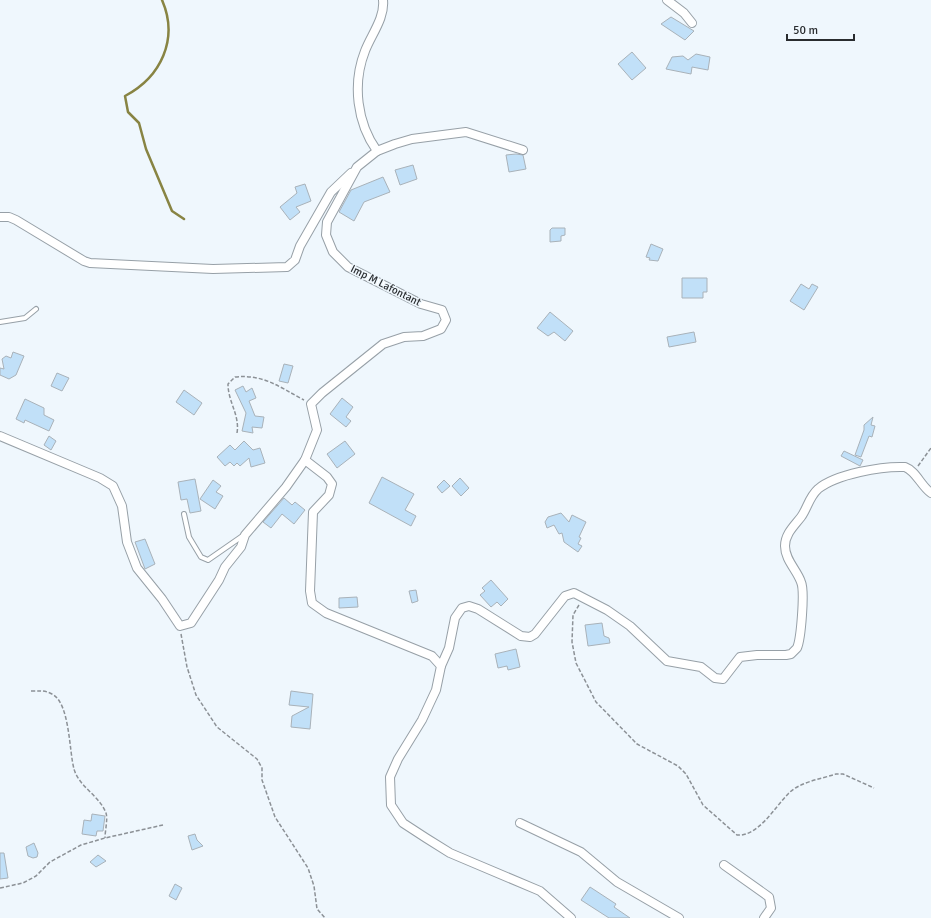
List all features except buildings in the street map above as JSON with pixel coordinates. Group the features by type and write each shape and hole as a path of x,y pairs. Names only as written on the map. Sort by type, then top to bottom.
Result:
{"street":[{"path":"378,151 370,140 362,120 358,104 358,76 364,52 384,8 383,0"},
{"path":"666,0 684,13 692,23"},
{"name":"Imp M Lafontant","path":"311,404 322,393 384,344 404,337 423,336 441,329 446,320 442,310 421,304 348,267 333,252 326,235 327,222 357,167 378,151 412,140 466,132 523,150"},
{"path":"0,217 8,216 16,220 84,261 90,263 213,269 287,266 296,260 300,246 331,192 357,167"},
{"path":"0,436 100,478 113,486 122,506 127,542 137,568 162,599 180,626 191,623 225,567 241,547 245,535 286,487 305,460 317,430 311,404"},
{"path":"305,460 327,477 332,484 329,495 313,512 310,591 312,603 326,613 432,656 441,666"},
{"path":"571,918 540,891 454,855 426,838 403,823 391,805 390,777 398,760 422,720 436,690 441,666 449,648 455,618 462,608 473,607 526,638 535,634 565,596 574,593 630,626 669,662 701,667 717,679 723,679 727,676 740,657 791,654 799,644 803,592 800,579 787,555 786,541 790,530 805,512 813,494 827,484 855,473 898,467 910,468 920,483 931,493"},
{"path":"520,823 580,852 617,882 679,918"},
{"path":"724,865 769,898 771,908 764,918"}],"lane":[{"path":"0,322 25,318 36,309"},
{"path":"184,514 189,536 201,557 208,560 245,535"}],"path":[{"path":"237,433 238,424 228,394 228,384 235,377 250,375 277,385 311,404"},
{"path":"914,473 931,448"},
{"path":"583,597 573,615 572,642 576,663 596,702 637,744 678,766 686,774 703,805 737,835 743,835 756,828 789,792 796,787 836,774 843,774 874,788"},
{"path":"180,626 187,667 196,695 217,727 257,759 262,768 262,780 275,817 308,868 314,886 317,909 325,918"},
{"path":"31,691 43,690 54,694 64,712 74,770 82,785 94,795 106,814 104,838"},
{"path":"0,888 23,883 36,876 56,859 81,845 104,838 163,825"}],"waterway":[{"path":"162,0 167,15 168,29 167,43 163,56 157,68 148,78 138,88 125,96 128,112 139,123 146,149 172,211 184,219"}]}
